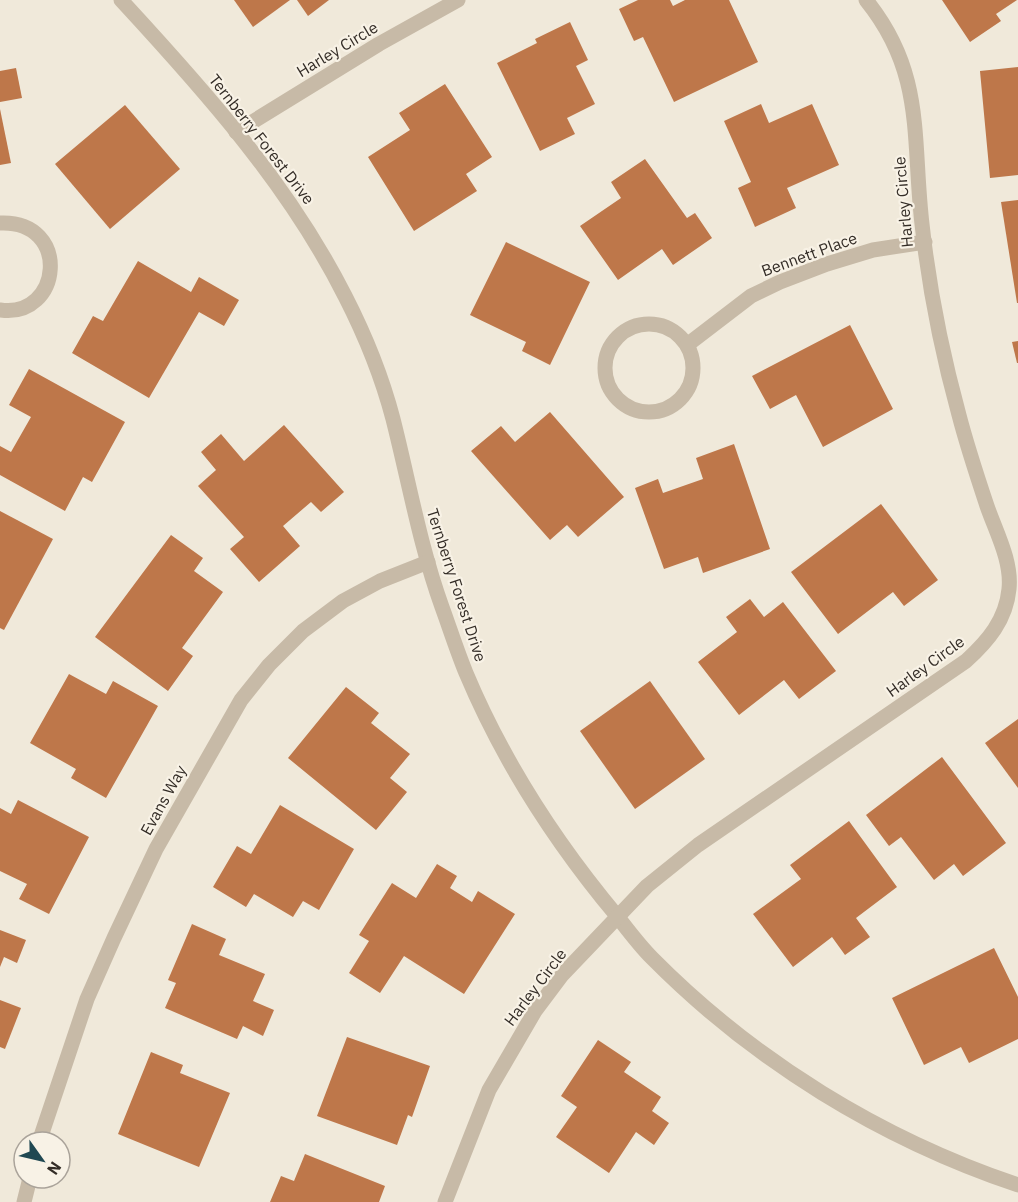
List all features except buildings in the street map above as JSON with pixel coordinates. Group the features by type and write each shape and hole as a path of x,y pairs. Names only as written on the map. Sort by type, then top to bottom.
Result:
{"street":[{"name":"Ternberry Forest Drive","path":"121,0 197,84 272,177 310,232 345,296 371,354 392,417 428,562 466,674 502,747 537,809 590,884 650,956 700,1003 770,1059 834,1101 918,1146 1018,1185"},
{"name":"Harley Circle","path":"236,132 379,44 458,0"},
{"name":"Harley Circle","path":"445,1202 489,1090 535,1011 562,975 648,886 698,845 966,661 995,630 1006,608 1009,587 1007,564 969,453 947,370 925,242 914,108 907,76 895,43 879,16 866,0"},
{"path":"0,223 12,222 25,226 38,235 47,247 51,262 50,277 43,292 32,303 18,309 0,310"},
{"name":"Bennett Place","path":"687,345 751,296 780,282 873,250 925,242"},
{"path":"649,323 664,326 677,333 687,345 693,357 694,371 683,397 672,406 659,411 645,412 626,405 611,391 606,376 606,361 611,346 621,334 633,326 649,323"},
{"name":"Evans Way","path":"43,1130 87,999 114,938 156,849 241,700 269,665 303,632 343,601 380,581 428,562"}]}
